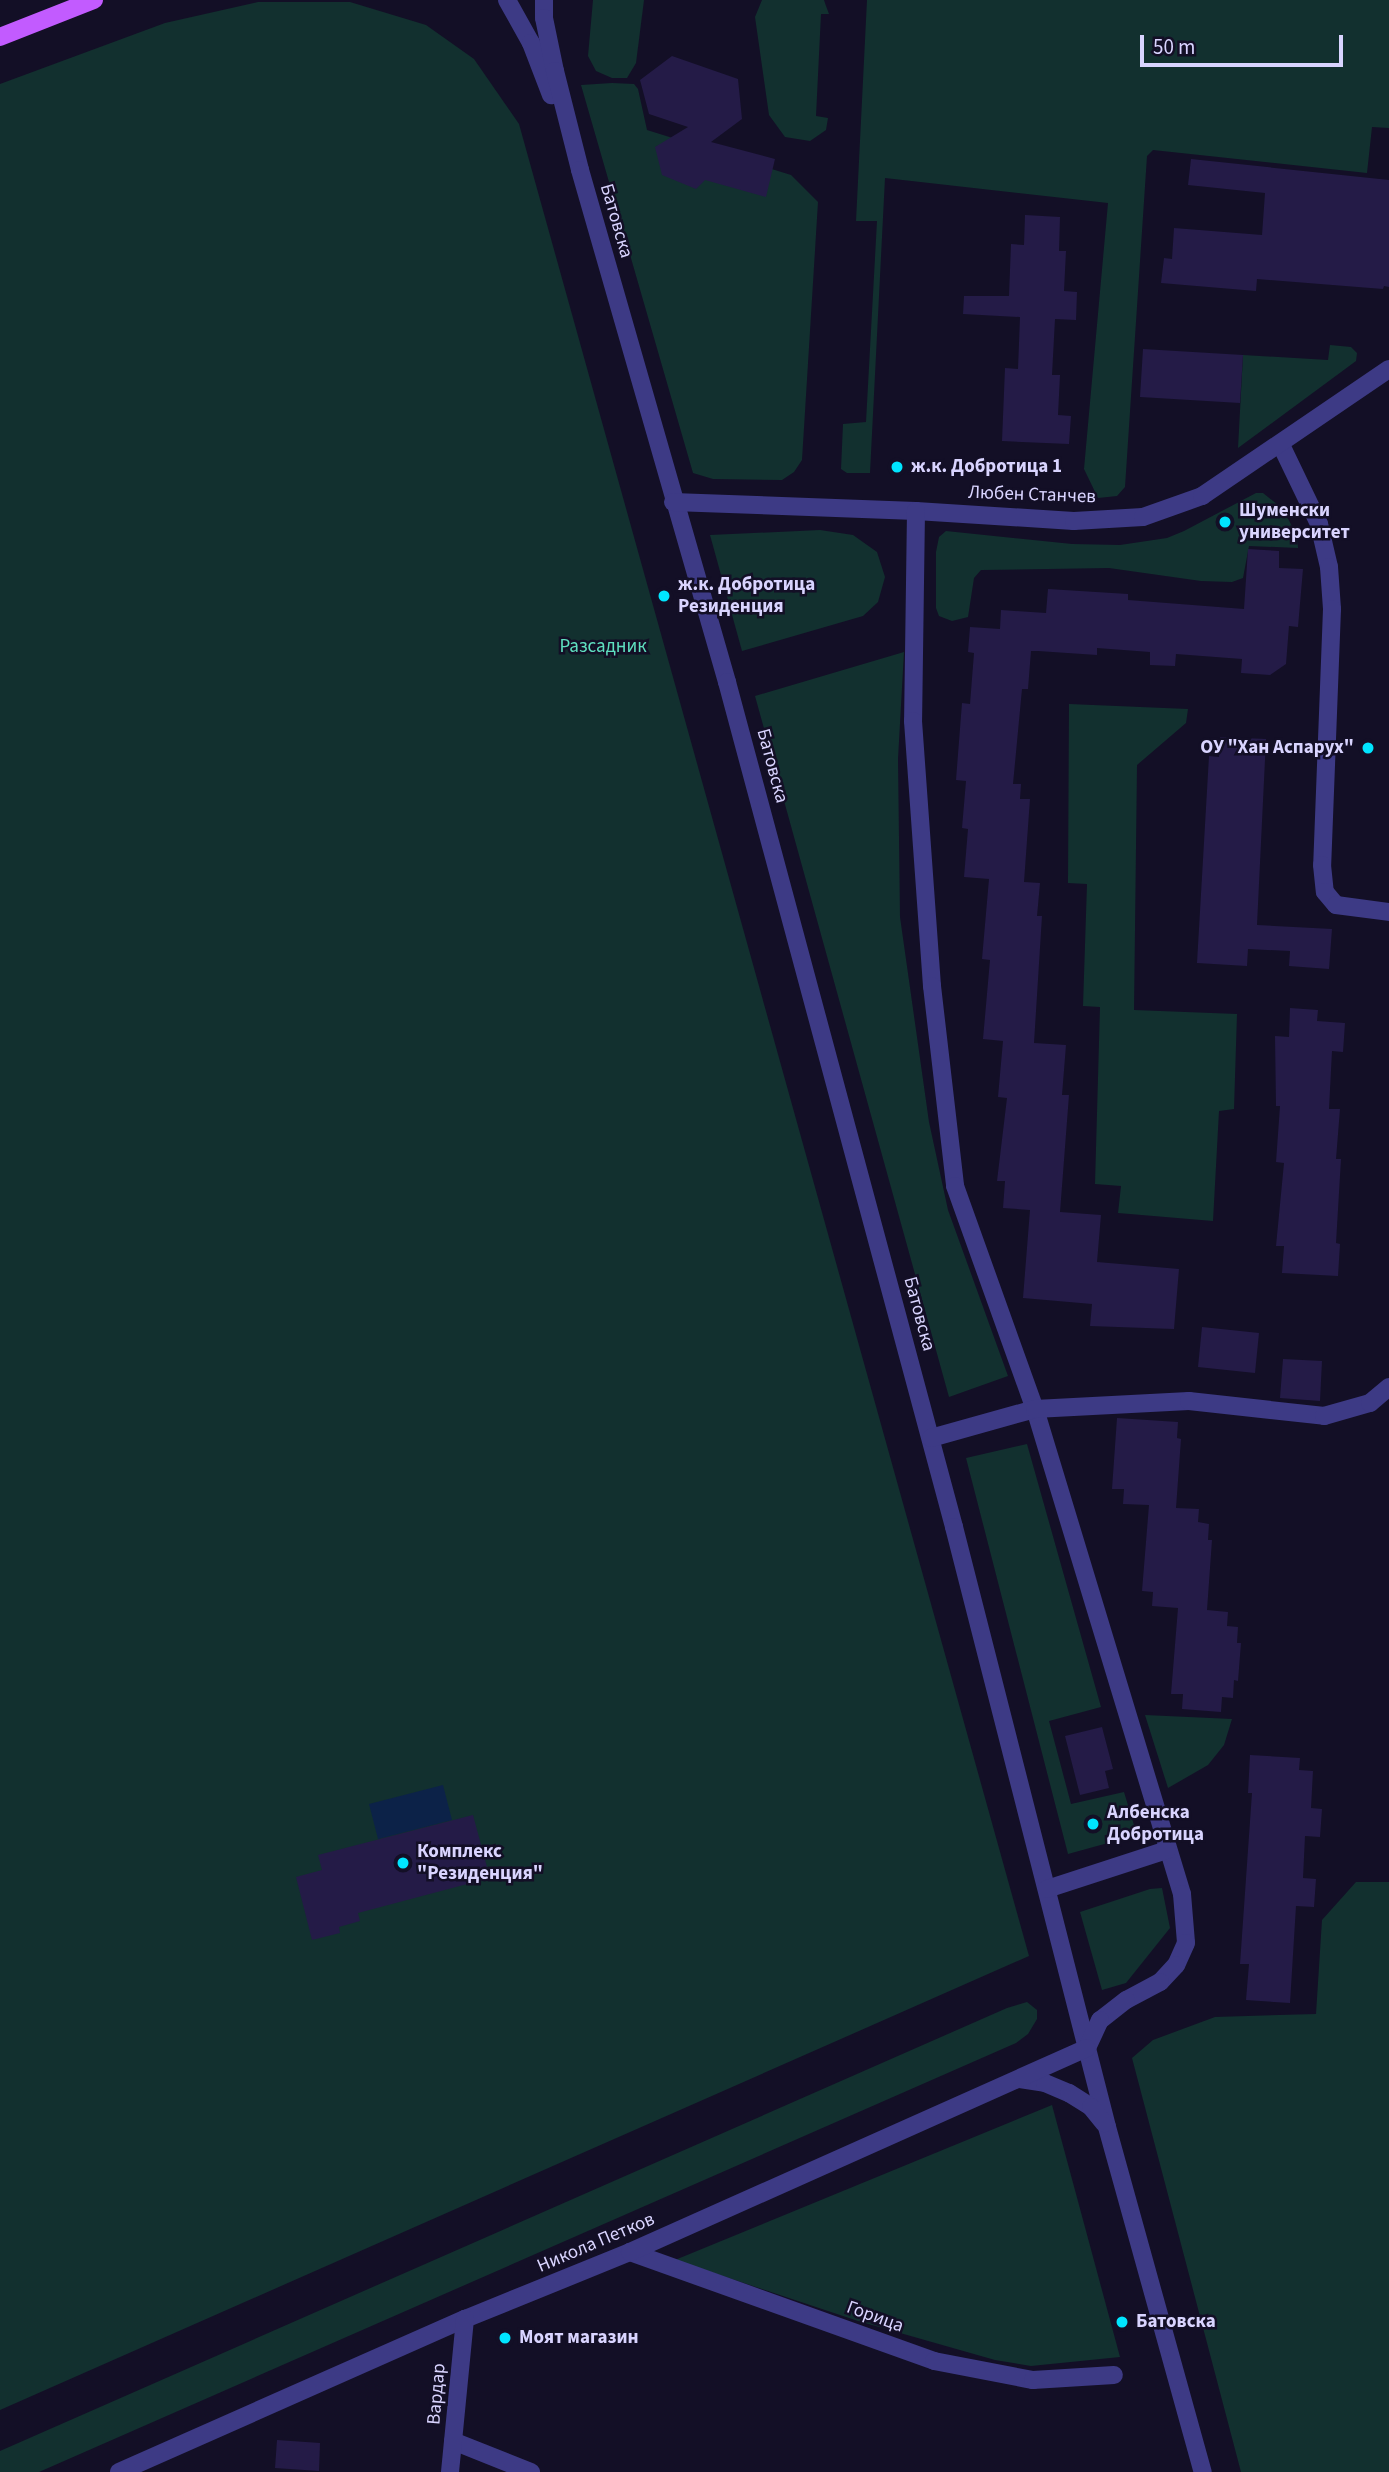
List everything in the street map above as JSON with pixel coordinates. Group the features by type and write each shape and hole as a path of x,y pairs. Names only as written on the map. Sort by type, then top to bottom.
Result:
{"main road":[{"path":"0,37 94,0"}],"street":[{"name":"Батовска","path":"507,0 531,43 580,170"},
{"name":"Батовска","path":"544,0 544,18 555,71 580,170 673,502 731,695 931,1438 1107,2127 1203,2472"},
{"name":"Любен Станчев","path":"673,502 916,511 1074,521 1143,517 1202,496 1281,445 1389,369"},
{"path":"1281,445 1319,524 1329,567 1332,609 1322,864 1325,892 1336,905 1389,912"},
{"path":"916,511 912,721 932,986 955,1186 1035,1409 1182,1894 1186,1943 1176,1965 1160,1982 1126,2000 1100,2021 1087,2048"},
{"path":"931,1438 1035,1409 1189,1401 1324,1416 1370,1403 1389,1387"},
{"path":"1047,1889 1167,1850"},
{"name":"Никола Петков","path":"120,2472 138,2468 465,2319 630,2252 1087,2048"},
{"path":"1020,2079 1045,2083 1069,2093 1091,2108 1107,2127"},
{"name":"Горица","path":"630,2252 934,2361 990,2374 1033,2380 1114,2375"},
{"name":"Вардар","path":"450,2472 465,2319"},
{"path":"453,2441 531,2472"}],"green space":[{"path":"593,0 644,0 636,63 627,78 612,78 596,71 588,56"},
{"path":"762,0 824,0 829,14 821,14 816,116 828,118 826,130 810,141 785,137 769,115 755,17"},
{"path":"867,0 1389,0 1389,128 1372,127 1367,173 1153,150 1147,156 1125,487 1117,496 1098,498 1084,469 1108,203 885,178 870,473 847,473 841,469 843,424 866,422 877,221 856,221"},
{"name":"Разсадник","path":"258,2 350,2 426,25 474,59 519,124 1029,1956 0,2410 0,84 165,23"},
{"path":"634,84 638,89 647,130 791,175 818,202 802,460 794,472 782,480 713,479 693,473 581,85"},
{"path":"1330,345 1351,347 1357,353 1356,361 1238,448 1243,355 1328,360"},
{"path":"1256,493 1263,493 1283,509 1297,536 1298,548 1249,546 1243,578 1232,582 1201,581 1109,568 981,570 974,578 968,617 952,621 939,616 936,608 936,552 939,537 946,531 1072,544 1120,545 1167,538"},
{"path":"820,530 853,535 877,552 885,577 878,602 863,616 742,651 710,535"},
{"path":"904,652 898,759 900,917 929,1122 948,1210 1008,1376 949,1397 755,696"},
{"path":"1069,704 1188,709 1186,723 1137,765 1134,1010 1237,1014 1234,1109 1219,1111 1213,1221 1118,1213 1121,1186 1095,1184 1100,1007 1083,1006 1087,884 1068,883"},
{"path":"1027,1444 1101,1707 1049,1721 1071,1804 1124,1792 1137,1835 1068,1854 966,1458"},
{"path":"1145,1715 1232,1719 1224,1745 1208,1765 1168,1788"},
{"path":"1356,1882 1389,1882 1389,2472 1241,2472 1132,2058 1153,2040 1215,2017 1316,2014 1322,1920"},
{"path":"1162,1888 1170,1928 1126,1983 1102,1990 1080,1912 1150,1889"},
{"path":"1027,2002 1037,2010 1037,2019 1028,2034 1016,2043 39,2472 0,2472 0,2451 1007,2008"},
{"path":"1052,2105 1120,2357 1031,2366 995,2360 858,2321 675,2260"}],"water":[{"path":"443,1785 452,1820 378,1839 369,1804"}],"building":[{"path":"672,56 738,79 742,119 711,142 775,159 766,197 705,180 696,189 662,175 655,147 688,127 649,114 640,80"},
{"path":"1191,159 1389,180 1389,287 1384,286 1383,289 1257,279 1256,291 1161,283 1164,258 1172,259 1174,228 1262,235 1265,193 1188,185"},
{"path":"1025,215 1060,217 1059,251 1066,251 1064,291 1077,292 1076,320 1055,319 1052,375 1060,375 1058,415 1071,416 1069,444 1002,441 1005,368 1018,369 1020,317 963,314 964,296 1009,296 1011,244 1024,245"},
{"path":"1143,349 1243,355 1240,403 1140,397"},
{"path":"1248,549 1279,551 1279,568 1303,569 1298,627 1289,626 1286,664 1270,675 1241,673 1242,659 1176,654 1175,666 1150,665 1150,652 1097,648 1097,655 1031,651 1028,689 1022,689 1013,784 1021,784 1020,799 1030,799 1024,882 1040,883 1037,916 1042,916 1034,1043 1066,1045 1062,1095 1069,1095 1060,1212 1101,1215 1097,1262 1179,1269 1174,1329 1090,1326 1092,1304 1023,1298 1030,1210 1003,1208 1005,1181 997,1181 1007,1098 998,1097 1003,1041 983,1039 990,960 982,959 989,879 964,877 968,829 962,828 966,781 956,780 962,703 970,704 974,653 968,652 970,627 1000,629 1001,610 1046,613 1048,589 1128,594 1128,600 1244,609"},
{"path":"1220,737 1266,739 1257,925 1332,929 1329,969 1289,966 1290,951 1248,949 1247,966 1197,963 1209,756 1219,757"},
{"path":"1290,1008 1318,1010 1317,1021 1345,1023 1343,1052 1332,1051 1329,1109 1340,1109 1336,1159 1341,1159 1336,1243 1340,1244 1338,1276 1282,1273 1284,1246 1276,1246 1284,1163 1276,1162 1280,1106 1276,1106 1275,1036 1289,1037"},
{"path":"1202,1327 1259,1333 1255,1373 1198,1367"},
{"path":"1283,1359 1322,1361 1320,1401 1280,1398"},
{"path":"1117,1418 1178,1422 1177,1438 1181,1439 1176,1508 1199,1509 1198,1522 1209,1524 1208,1540 1212,1540 1207,1610 1228,1612 1227,1626 1238,1627 1237,1643 1241,1643 1238,1681 1234,1680 1233,1698 1222,1697 1221,1712 1182,1709 1183,1694 1171,1694 1178,1608 1152,1606 1153,1592 1142,1591 1149,1505 1123,1504 1124,1489 1112,1489"},
{"path":"1102,1727 1113,1769 1105,1771 1109,1788 1080,1795 1065,1736"},
{"path":"1250,1755 1300,1758 1299,1770 1313,1771 1311,1808 1322,1809 1320,1837 1305,1836 1303,1878 1316,1879 1314,1907 1296,1906 1290,2003 1246,2000 1249,1964 1240,1964 1252,1793 1248,1793"},
{"name":"Комплекс \"Резиденция\"","path":"473,1815 490,1878 358,1913 360,1921 339,1927 340,1933 312,1940 296,1877 322,1870 318,1855"},
{"path":"277,2440 320,2443 319,2471 275,2468"}],"place":[{"name":"ж.к. Добротица 1","path":"897,467"},
{"name":"Шуменски университет","path":"1225,522"},
{"name":"ж.к. Добротица Резиденция","path":"664,596"},
{"name":"ОУ \"Хан Аспарух\"","path":"1368,748"},
{"name":"Албенска Добротица","path":"1093,1824"},
{"name":"Комплекс \"Резиденция\"","path":"403,1863"},
{"name":"Батовска","path":"1122,2322"},
{"name":"Моят магазин","path":"505,2338"}]}
